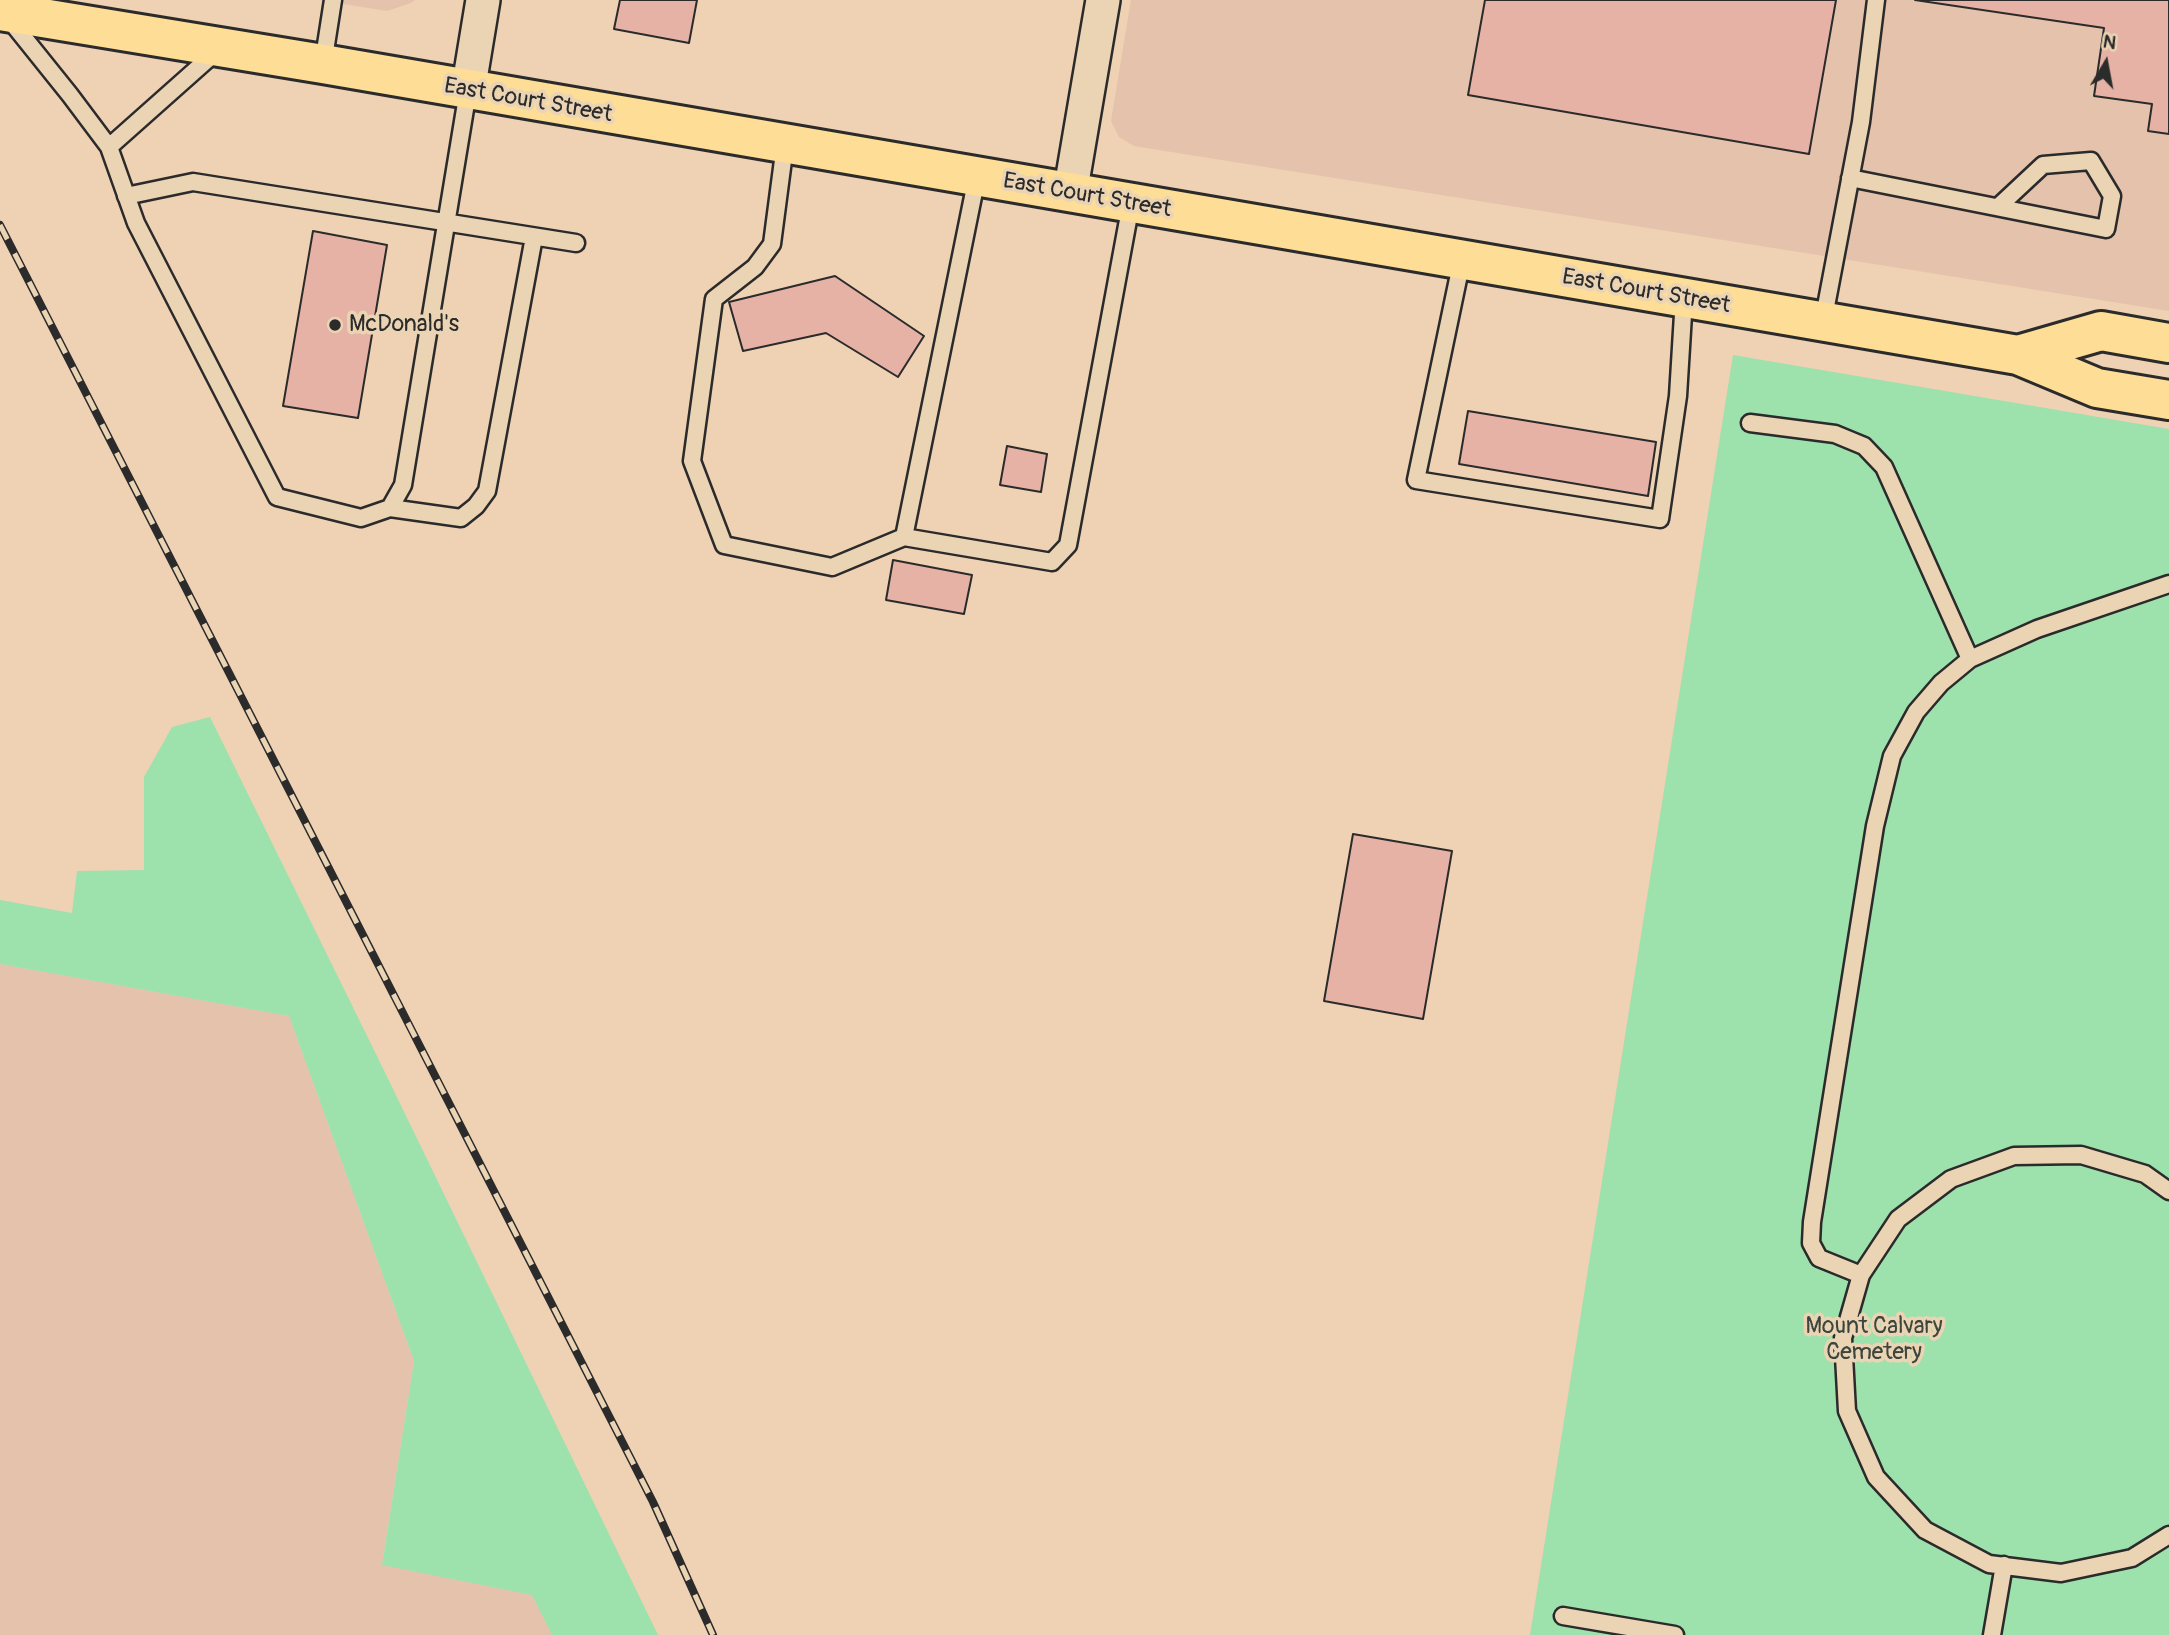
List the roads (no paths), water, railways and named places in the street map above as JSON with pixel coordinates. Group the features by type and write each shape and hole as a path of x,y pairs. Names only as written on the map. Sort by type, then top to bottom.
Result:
{"main road":[{"name":"East Court Street","path":"1,12 60,11 220,49 323,64 2018,355 2096,388 2169,400"},
{"path":"2018,355 2101,331 2169,343"}],"street":[{"path":"468,91 483,0"},
{"path":"1070,194 1103,0"}],"lane":[{"path":"323,64 333,0"},
{"path":"1823,321 1861,122 1876,0"},
{"path":"1,12 109,147 136,223 277,497 361,518 390,508 461,518 476,506 487,491 534,237"},
{"path":"109,147 220,49"},
{"path":"390,508 403,485 468,91"},
{"path":"785,145 772,244 755,267 714,299 691,461 723,545 832,567 905,537 1052,562 1069,545 1131,204"},
{"path":"1850,178 2106,229 2112,196 2091,161 2043,165 1998,207"},
{"path":"905,537 977,177"},
{"path":"127,196 193,182 576,243"},
{"path":"1462,260 1416,480 1660,519 1678,396 1684,298"},
{"path":"1751,423 1835,434 1864,446 1878,460 1884,467 1970,659"},
{"path":"1861,1275 1819,1258 1811,1243 1812,1222 1875,826 1892,756 1916,712 1941,683 1970,659 2038,629 2169,584"},
{"path":"2169,1191 2145,1174 2081,1155 2014,1156 1951,1179 1898,1219 1861,1275 1843,1338 1847,1411 1876,1477 1925,1530 1989,1563 2061,1573 2132,1558 2169,1535"},
{"path":"1992,1635 2004,1566"},
{"path":"1563,1616 1675,1635"}],"railway":[{"path":"0,225 653,1502 713,1635"}],"place":[{"name":"McDonald's","path":"335,325"}],"park label":[{"name":"Mount Calvary Cemetery","path":"1874,1340"}]}
